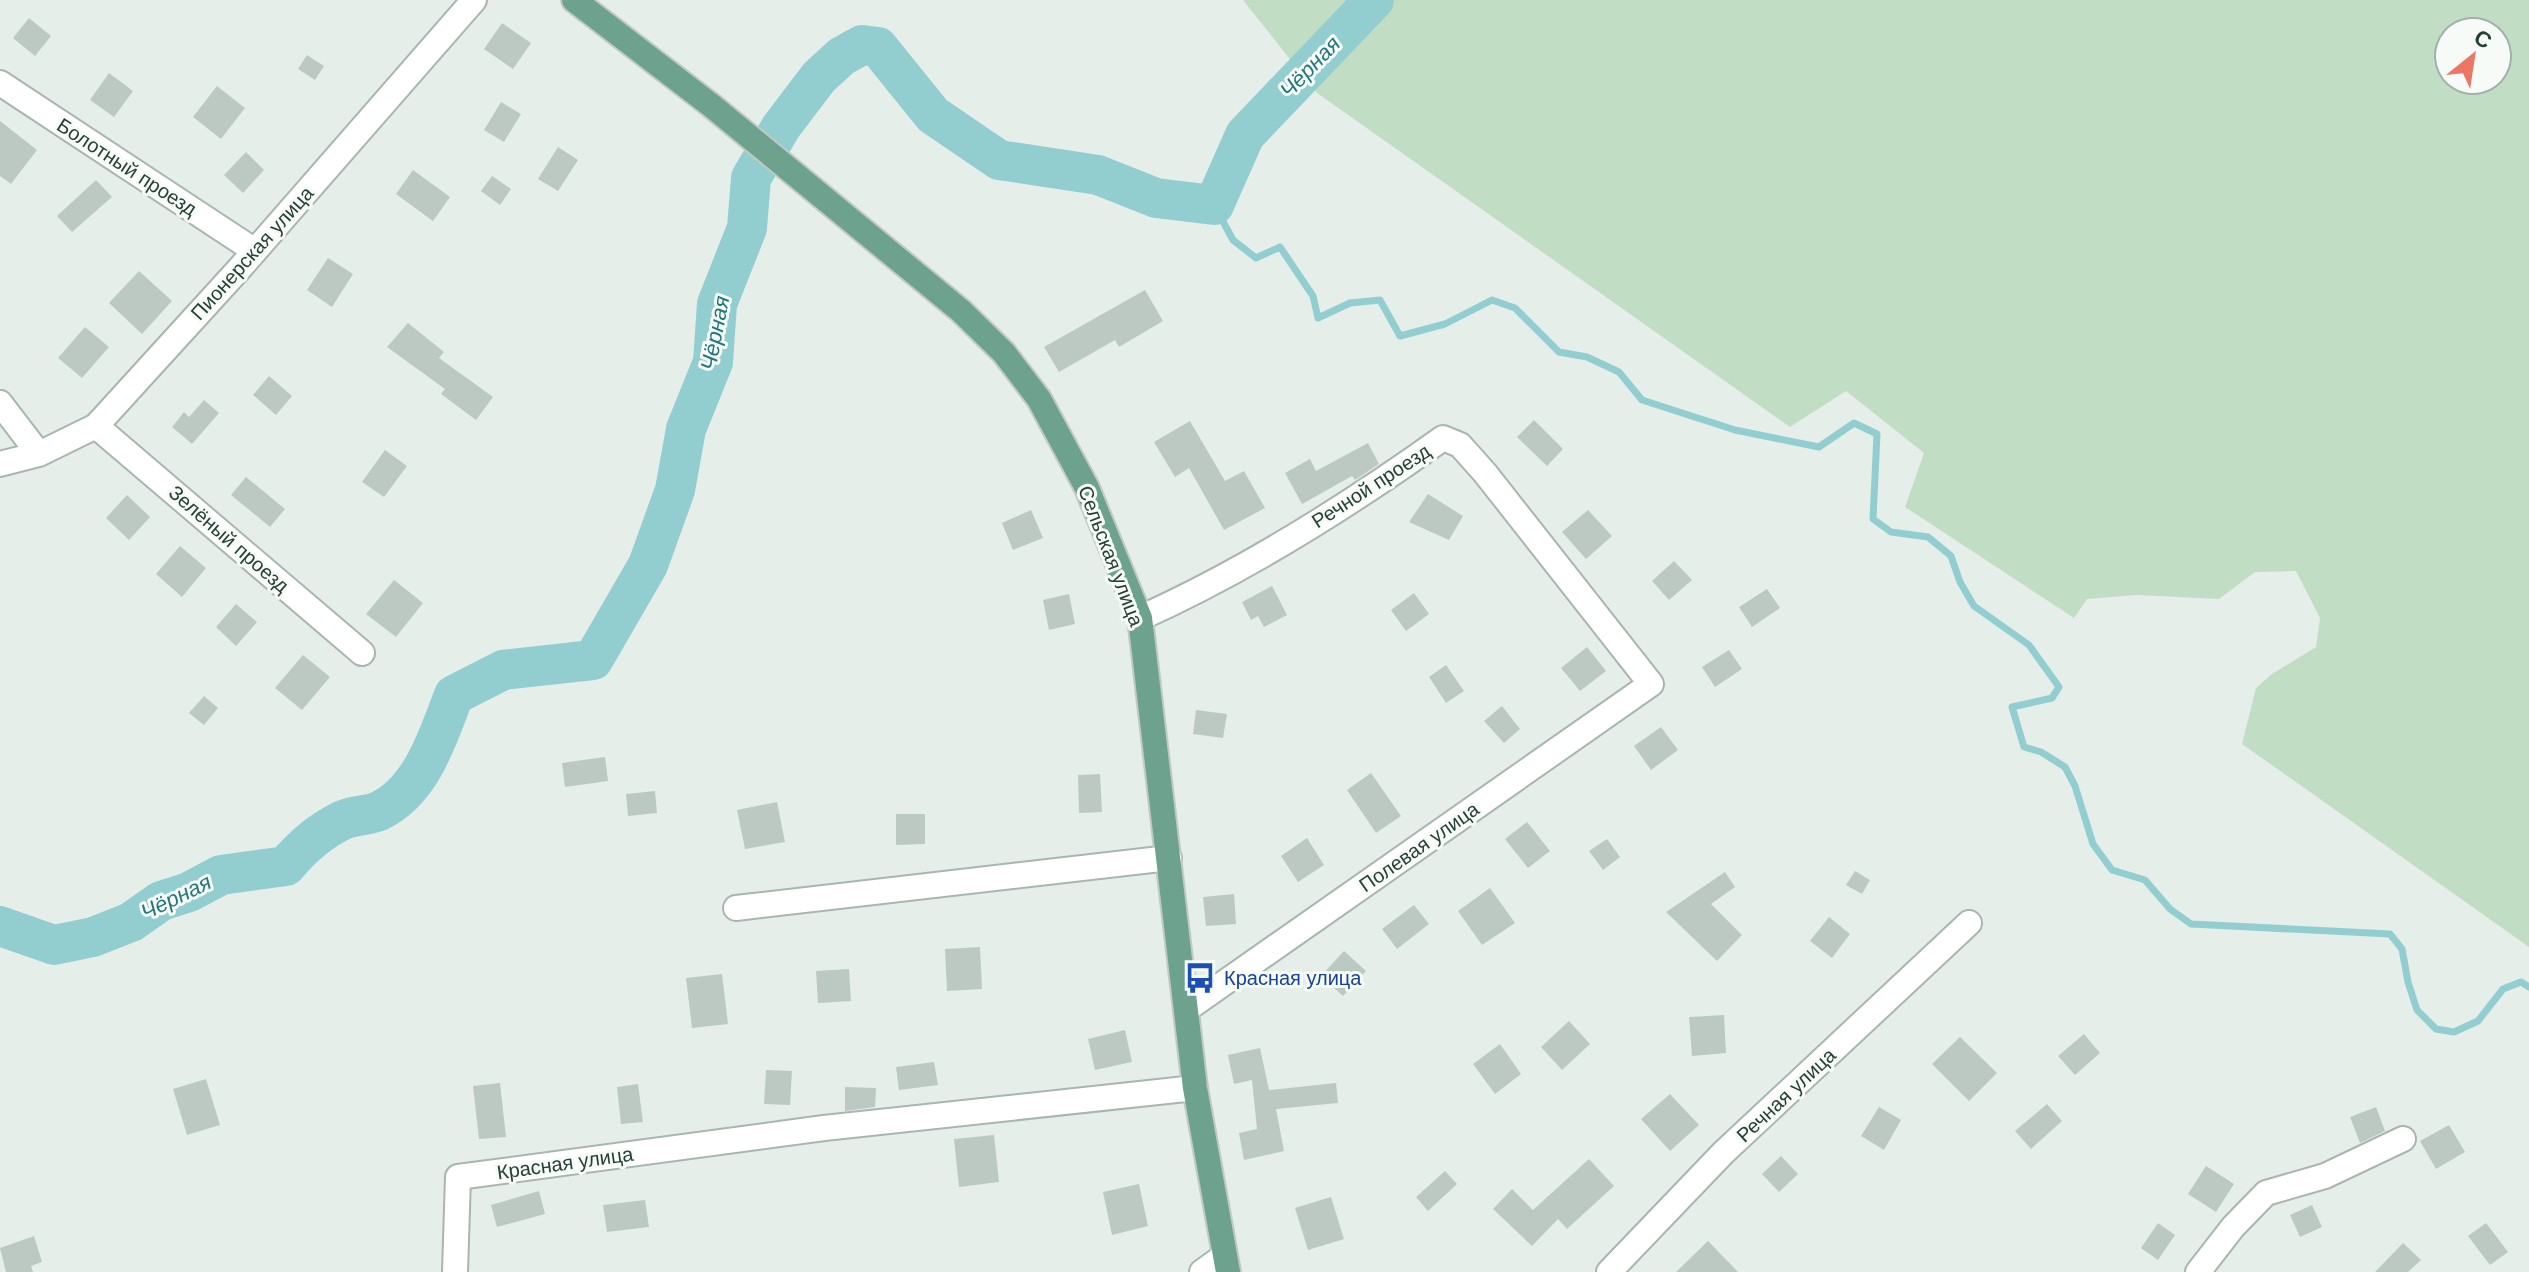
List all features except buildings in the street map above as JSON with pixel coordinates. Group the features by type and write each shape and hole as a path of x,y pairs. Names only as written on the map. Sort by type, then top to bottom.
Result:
{"main road":[{"name":"Сельская улица","path":"574,0 736,125 961,311 1004,353 1039,399 1087,488 1140,618 1195,1088 1226,1264"}],"street":[{"name":"Пионерская улица","path":"0,464 39,454 96,426 255,251 474,0"},
{"name":"Болотный проезд","path":"0,83 255,251"},
{"path":"0,403 39,454"},
{"name":"Зелёный проезд","path":"96,426 362,653"},
{"name":"Речной проезд","path":"1140,618 1198,592 1363,496 1443,438 1460,445 1485,473 1651,684"},
{"name":"Полевая улица","path":"1187,1009 1651,684"},
{"path":"736,908 1169,858"},
{"name":"Речная улица","path":"1609,1272 1723,1153 1969,923"},
{"name":"Красная улица","path":"455,1272 458,1177 824,1128 1195,1088"},
{"path":"2198,1272 2233,1227 2266,1193 2325,1176 2403,1139"},
{"path":"1202,1272 1226,1264"}],"green space":[{"path":"1243,0 2529,0 2529,947 2242,744 2256,688 2272,674 2316,647 2320,618 2296,571 2255,572 2219,599 2137,595 2087,599 2074,618 1905,507 1924,453 1846,391 1790,427 1317,93"}],"waterway":[{"name":"Чёрная","path":"0,926 54,945 93,937 131,922 161,901 189,892 221,875 286,866 327,829 347,818 379,811 407,790 427,761 454,695 503,670 593,660 648,565 675,490 686,429 713,362 717,304 747,228 751,178 781,127 819,77 842,56 862,45 878,47 933,115 999,160 1098,175 1156,198 1214,205 1245,135 1374,0"},
{"path":"1214,205 1233,240 1256,258 1280,247 1313,296 1318,318 1350,303 1380,300 1400,336 1445,324 1492,300 1515,308 1559,352 1587,357 1619,372 1642,400 1735,430 1819,447 1854,423 1877,434 1873,519 1891,532 1928,537 1951,556 1960,582 1974,606 2029,645 2059,687 2052,698 2012,707 2024,747 2041,752 2065,767 2075,786 2093,844 2112,870 2145,880 2170,909 2191,924 2390,934 2402,949 2417,1010 2436,1029 2454,1032 2478,1021 2503,989 2521,982 2529,987"}],"place":[{"name":"Красная улица","path":"1200,978"}]}
